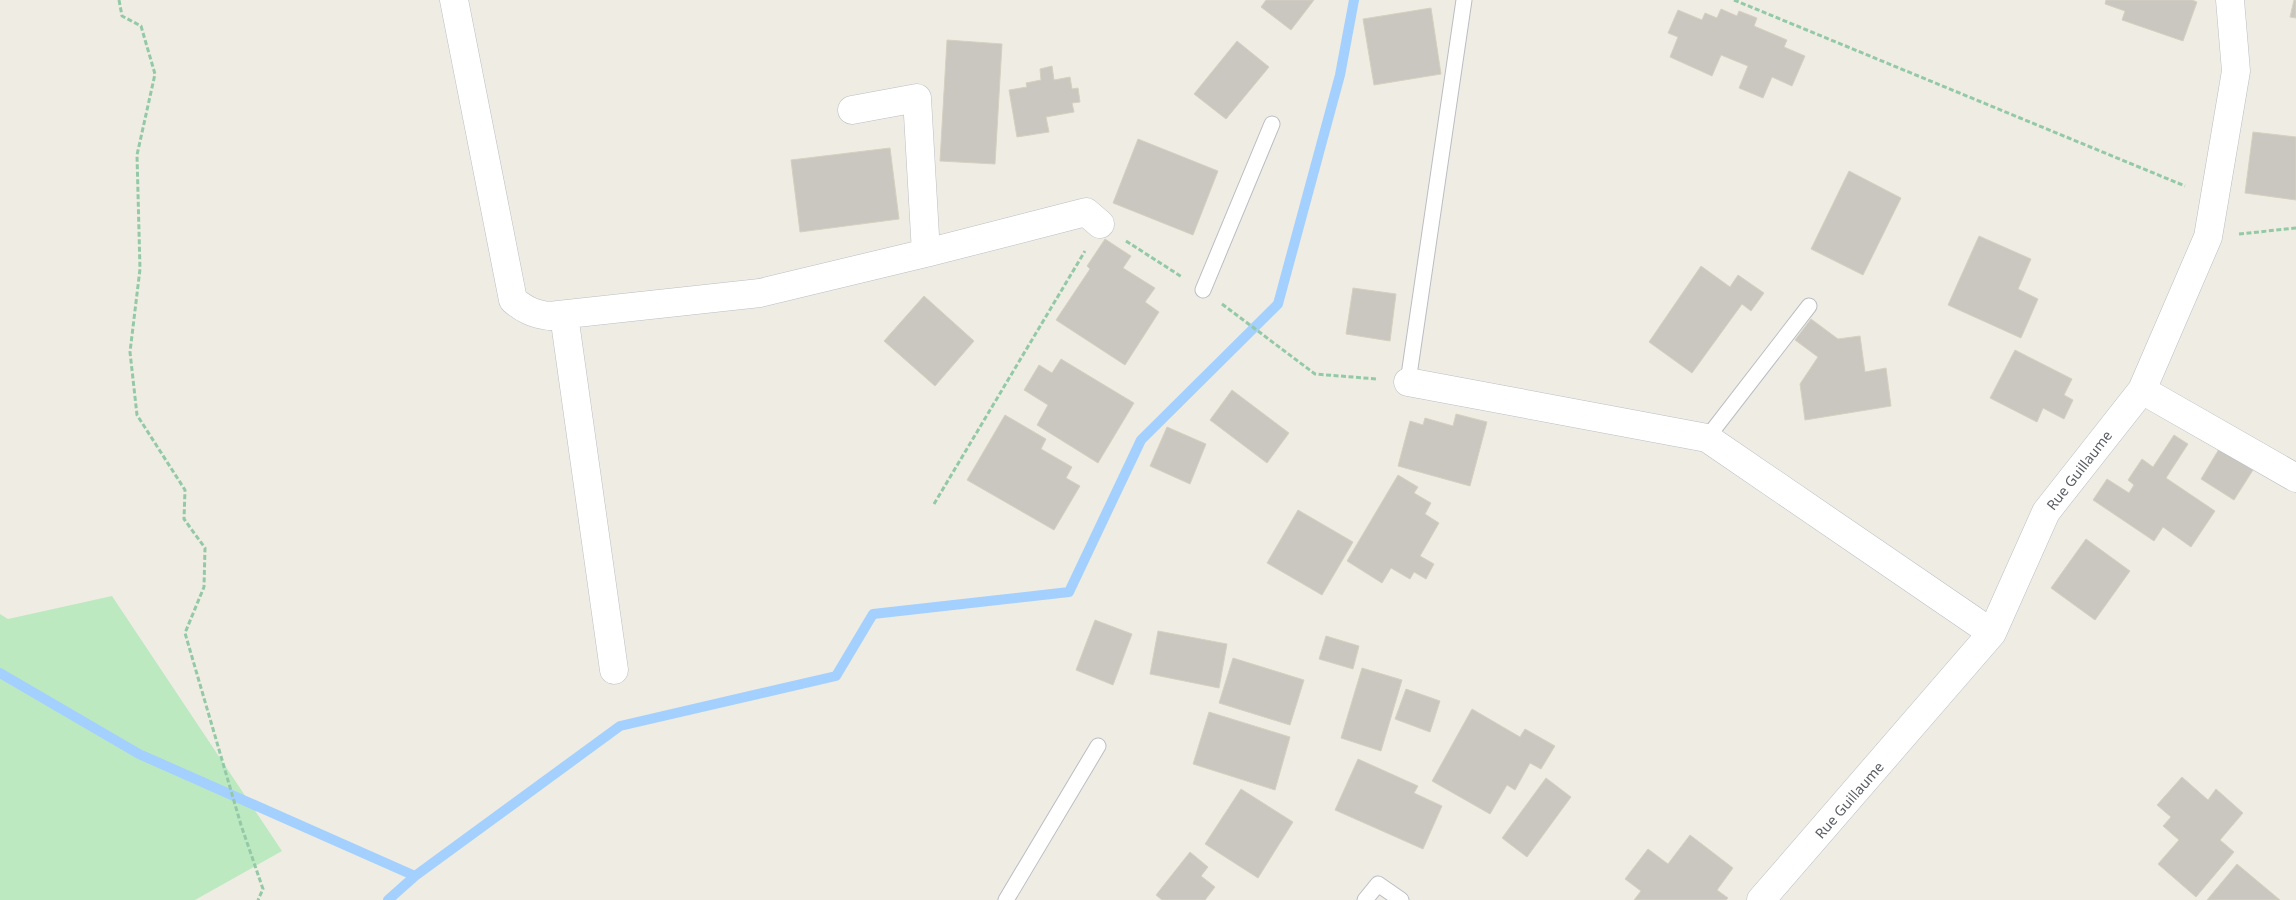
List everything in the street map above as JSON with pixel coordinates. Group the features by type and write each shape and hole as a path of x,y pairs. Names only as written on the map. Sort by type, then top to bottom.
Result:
{"street":[{"path":"454,0 513,300 522,308 535,314 564,315 760,293 1086,212 1100,224"},
{"name":"Rue Guillaume","path":"1761,900 1992,633 2046,512 2142,390 2208,237 2216,199 2236,71 2230,0"},
{"path":"852,110 917,98 926,253"},
{"path":"564,315 614,670"},
{"path":"1408,382 1707,438 1992,633"},
{"path":"2142,390 2296,478"}],"lane":[{"path":"1408,382 1464,0"},
{"path":"1203,290 1272,124"},
{"path":"1707,438 1809,306"},
{"path":"1006,900 1098,746"},
{"path":"1365,900 1378,884 1401,900"}],"path":[{"path":"119,0 122,16 141,26 155,74 137,155 140,269 130,352 137,415 185,490 184,519 205,548 204,587 185,633 241,825 262,889 258,900"},
{"path":"1734,0 2216,199"},
{"path":"934,504 1100,224 1203,290 1315,374 1408,382"},
{"path":"2208,237 2296,228"}],"green space":[{"path":"112,596 282,851 195,900 0,900 0,614 8,619"}],"building":[{"path":"1266,0 1314,0 1291,30 1261,7"},
{"path":"2106,0 2192,0 2197,2 2183,41 2122,20 2125,11 2105,4"},
{"path":"2294,0 2296,0 2296,18 2290,17"},
{"path":"1431,8 1441,74 1374,85 1363,19"},
{"path":"1721,9 1737,16 1739,11 1757,18 1754,26 1787,40 1784,47 1805,56 1792,86 1772,77 1763,98 1739,88 1748,66 1721,55 1712,76 1670,57 1678,37 1668,33 1678,10 1702,20 1705,13 1717,18"},
{"path":"947,40 1002,44 995,164 940,161"},
{"path":"1237,41 1269,67 1226,119 1194,94"},
{"path":"1052,66 1054,80 1070,77 1072,89 1078,88 1080,102 1072,103 1074,112 1046,117 1049,132 1017,137 1009,90 1027,87 1026,83 1041,80 1040,69"},
{"path":"2253,132 2296,137 2296,200 2245,193"},
{"path":"1138,139 1218,171 1193,235 1113,203"},
{"path":"890,148 899,219 800,232 791,160"},
{"path":"1849,171 1901,198 1863,275 1811,249"},
{"path":"1979,236 2031,259 2018,289 2038,299 2021,338 1948,305"},
{"path":"1105,239 1131,256 1123,268 1155,288 1145,302 1159,312 1125,365 1056,320 1090,269 1087,266"},
{"path":"1701,266 1730,287 1738,275 1764,293 1751,311 1742,304 1692,373 1649,342"},
{"path":"1353,288 1396,294 1390,341 1346,334"},
{"path":"924,296 974,341 935,386 884,341"},
{"path":"1811,319 1838,339 1860,336 1865,372 1886,368 1891,406 1805,420 1800,384 1818,357 1795,340"},
{"path":"2015,350 2072,379 2064,395 2073,400 2064,419 2043,408 2037,422 1990,398"},
{"path":"1061,359 1134,403 1098,463 1037,425 1048,405 1024,390 1039,365 1052,373"},
{"path":"1232,390 1289,433 1267,463 1210,420"},
{"path":"1456,414 1487,422 1470,486 1398,466 1410,421 1423,425 1425,418 1453,426"},
{"path":"1005,415 1046,439 1041,449 1072,467 1066,478 1080,486 1054,530 967,480"},
{"path":"1167,427 1206,444 1190,484 1150,466"},
{"path":"2174,435 2188,444 2166,478 2215,511 2191,547 2163,527 2154,541 2093,500 2107,479 2129,493 2134,485 2128,480 2142,459 2153,467"},
{"path":"2219,449 2253,470 2234,500 2201,479"},
{"path":"1398,475 1418,487 1414,493 1431,503 1425,514 1439,523 1420,556 1434,564 1426,579 1414,572 1410,579 1391,568 1382,583 1347,561"},
{"path":"1298,510 1353,542 1322,595 1267,563"},
{"path":"2086,539 2130,571 2095,620 2051,588"},
{"path":"1095,620 1132,634 1113,685 1076,670"},
{"path":"1158,631 1227,644 1219,688 1150,674"},
{"path":"1326,636 1359,646 1353,669 1319,659"},
{"path":"1233,658 1304,680 1290,725 1219,703"},
{"path":"1362,668 1402,680 1381,751 1341,738"},
{"path":"1406,689 1440,701 1430,732 1395,719"},
{"path":"1472,709 1520,737 1525,729 1555,746 1541,769 1530,763 1515,790 1507,785 1490,814 1432,781"},
{"path":"1209,712 1290,737 1275,790 1193,764"},
{"path":"1358,759 1418,786 1414,793 1442,806 1423,849 1335,810"},
{"path":"2182,777 2208,800 2216,789 2243,813 2220,840 2234,852 2196,897 2158,864 2179,840 2163,826 2171,817 2157,805"},
{"path":"1546,778 1571,797 1527,857 1502,838"},
{"path":"1241,789 1293,822 1258,878 1205,844"},
{"path":"1690,835 1733,868 1717,890 1728,898 1726,900 1634,900 1641,891 1625,879 1648,849 1668,864"},
{"path":"1190,852 1208,867 1201,876 1215,887 1205,900 1162,900 1156,895"},
{"path":"2237,864 2280,900 2207,900"}],"waterway":[{"path":"388,900 415,876 620,726 836,676 873,614 1069,592 1141,440 1278,304 1340,75 1354,0"},
{"path":"0,673 139,754 415,876"}]}
